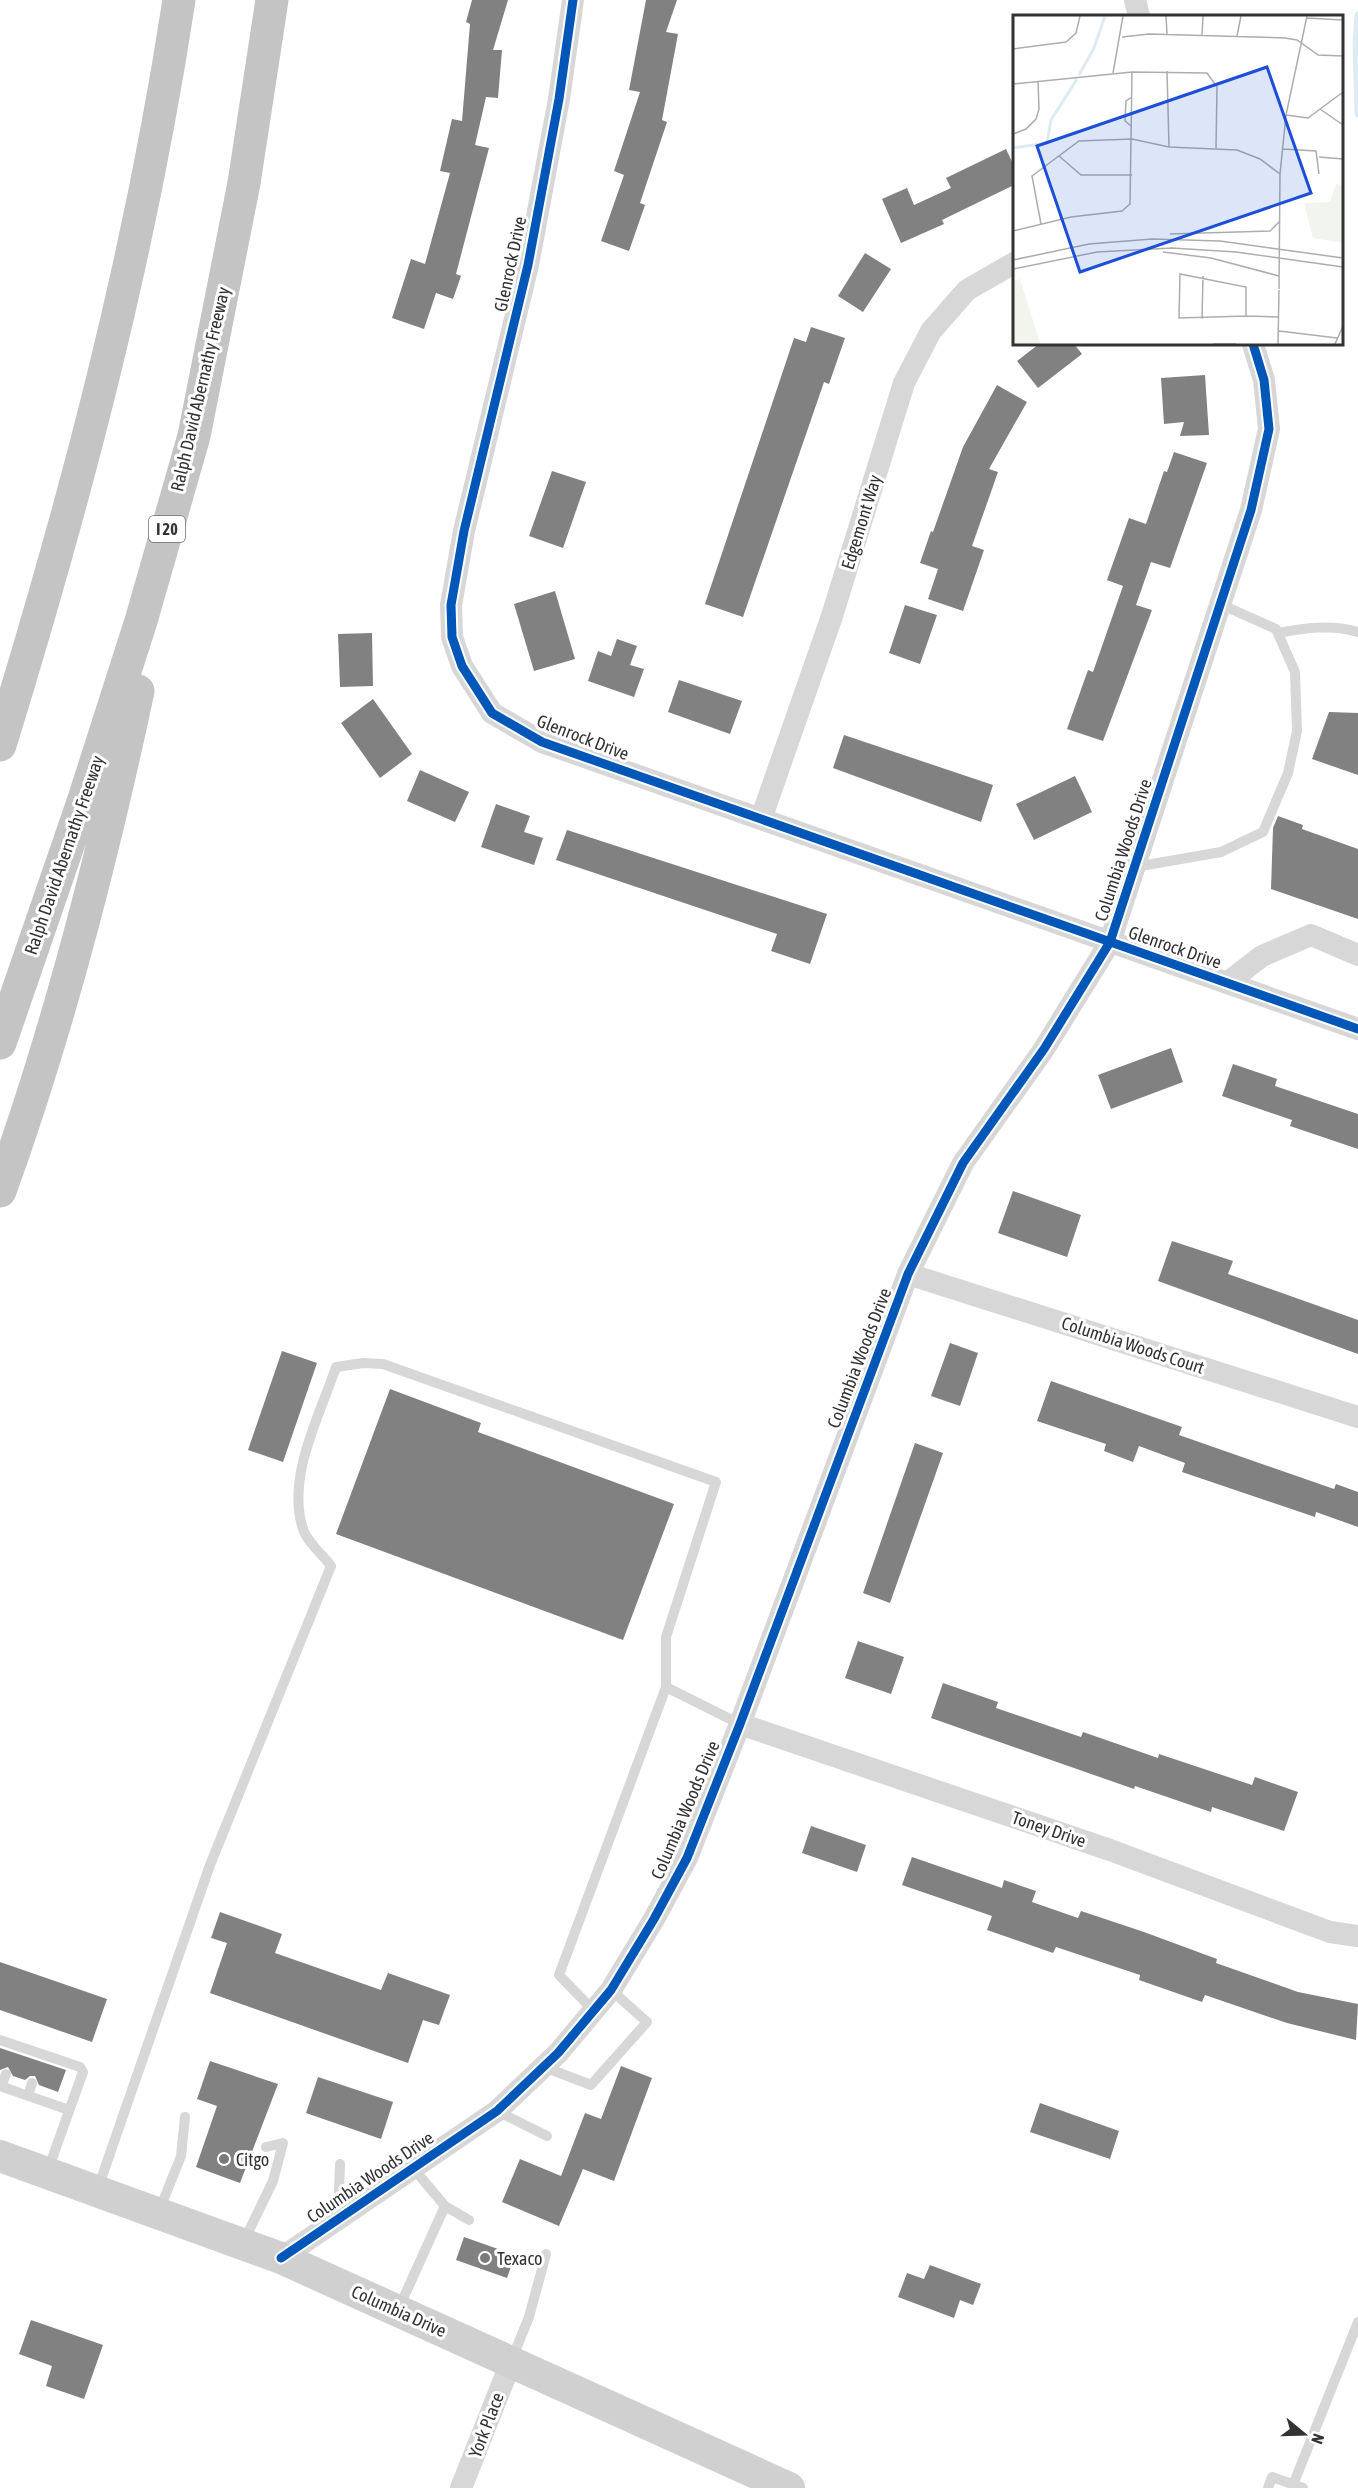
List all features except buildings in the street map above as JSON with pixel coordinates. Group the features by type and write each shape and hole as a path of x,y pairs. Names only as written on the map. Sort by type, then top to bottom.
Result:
{"highway":[{"path":"0,744 46,593 101,394 138,228 179,0"},
{"name":"Ralph David Abernathy Freeway","path":"0,1043 83,802 141,621 194,436 244,183 272,0"},
{"path":"0,1191 38,1086 81,932 117,788 194,436"},
{"path":"0,698 46,593"}],"main road":[{"name":"Columbia Drive","path":"0,2156 281,2258 789,2488"}],"street":[{"name":"Glenrock Drive","path":"573,0 559,99 528,265 464,531 451,605 452,637 462,666 492,713 542,742 1358,1029"},
{"path":"1135,0 1139,15"},
{"name":"Edgemont Way","path":"761,819 832,616 904,383 931,331 967,290 1013,264"},
{"name":"Columbia Woods Drive","path":"281,2258 497,2111 543,2067 611,1990 654,1919 687,1858 740,1724 908,1274 963,1162 1044,1049 1110,942 1251,510 1269,429 1264,380 1253,345"},
{"path":"1227,983 1262,956 1311,936 1358,955"},
{"name":"Columbia Woods Court","path":"908,1274 1358,1417"},
{"name":"Toney Drive","path":"740,1724 1110,1850 1330,1932 1358,1936"},
{"name":"York Place","path":"461,2488 511,2362"}],"lane":[{"path":"1134,867 1221,852 1263,832 1288,772 1297,731 1295,672 1276,629 1220,604"},
{"path":"1278,633 1300,629 1342,627 1358,632"},
{"path":"97,2192 210,1864 331,1566 303,1531 297,1501 299,1475 336,1367 363,1363 383,1364 716,1482 666,1637 666,1687 559,1975 594,2011"},
{"path":"666,1687 740,1724"},
{"path":"543,2067 591,2085 647,2022 611,1990"},
{"path":"0,2040 41,2057 80,2067 83,2072 47,2173"},
{"path":"6,2074 1,2086 69,2110"},
{"path":"28,2096 32,2083"},
{"path":"497,2111 547,2136"},
{"path":"158,2213 182,2156 185,2117"},
{"path":"243,2244 273,2181 283,2142 266,2147"},
{"path":"340,2164 339,2192 351,2211"},
{"path":"413,2168 445,2206 469,2220"},
{"path":"398,2311 445,2206"},
{"path":"511,2362 529,2317 546,2254"},
{"path":"1268,2488 1272,2477 1298,2486 1358,2322"}],"waterway":[{"path":"1358,15 1356,44 1358,114"}],"cycle path":[{"path":"573,0 559,99 528,265 464,531 451,605 452,637 462,666 492,713 542,742 1358,1029"},
{"path":"281,2258 497,2111 558,2053 611,1990 654,1919 687,1858 740,1724 908,1274 963,1163 1044,1049 1110,942 1251,510 1269,429 1264,380 1253,345"}],"place":[{"name":"Citgo","path":"224,2159"},
{"name":"Texaco","path":"485,2258"}]}
